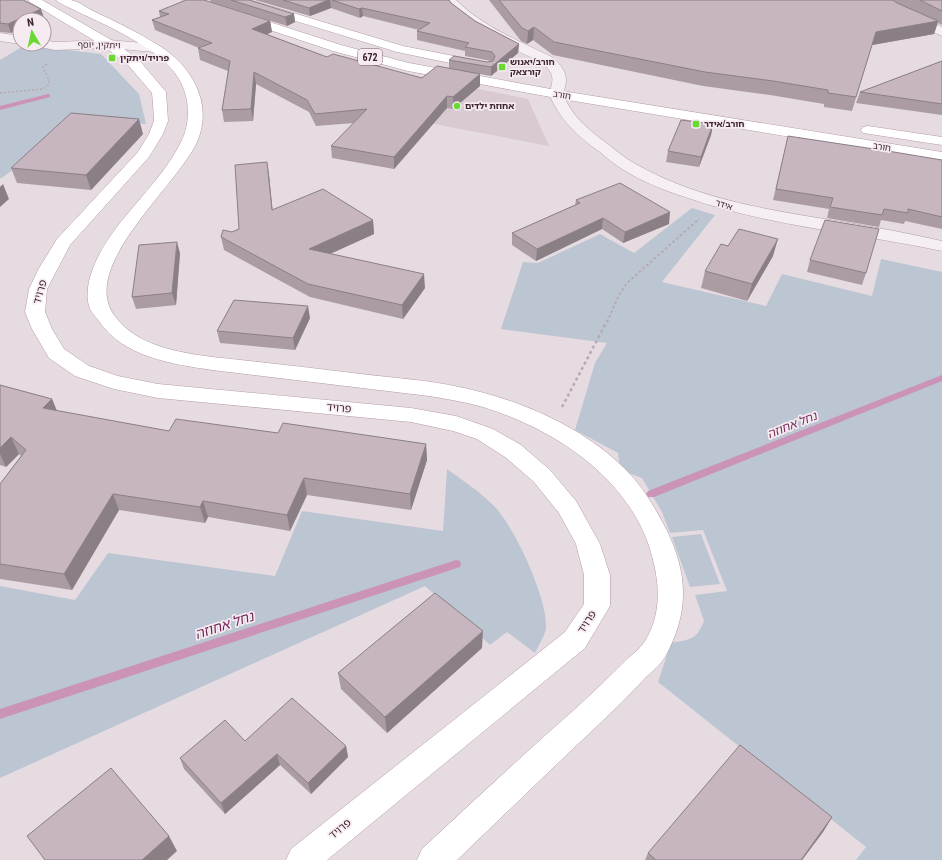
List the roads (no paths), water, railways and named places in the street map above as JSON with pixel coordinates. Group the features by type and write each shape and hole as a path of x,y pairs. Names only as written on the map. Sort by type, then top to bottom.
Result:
{"main road":[{"name":"פרויד","path":"34,0 109,44 134,63 159,92 161,121 156,134 144,154 63,243 38,289 35,312 42,329 56,353 82,371 114,382 158,391 410,415 456,424 485,434 513,451 542,476 568,507 588,544 597,575 597,606 575,640 302,860"},
{"path":"62,0 110,23 154,48 172,61 181,71 194,98 196,115 192,135 183,154 107,255 99,271 95,291 98,310 113,328 140,346 179,360 424,388 488,401 566,434 601,460 630,488 653,525 665,556 671,592 668,620 653,653 612,694 433,860"},
{"name":"חורב","path":"189,0 337,48 408,67 556,94 942,157"},
{"name":"672","path":"238,0 401,48 491,67"},
{"name":"חורב","path":"555,79 576,82"},
{"name":"חורב","path":"857,128 942,141"}],"street":[{"path":"449,0 457,9 470,18 547,60 559,72 555,79 556,94"},
{"path":"878,0 942,32"},
{"path":"0,37 12,39"},
{"name":"ויתקין, יוסף","path":"52,45 109,44 154,48"},
{"name":"אידר","path":"556,94 570,120 596,143 617,159 682,192 737,209 942,246"}],"waterway":[{"name":"נחל אחוזה","path":"0,108 48,96"},
{"name":"נחל אחוזה","path":"651,494 942,378"},
{"name":"נחל אחוזה","path":"0,714 456,564"}],"place":[{"name":"פרויד/ויתקין","path":"112,58"},
{"name":"חורב/יאנוש קורצאק","path":"502,67"},
{"name":"אחוזת ילדים","path":"457,106"},
{"name":"חורב/אידר","path":"696,124"}]}
